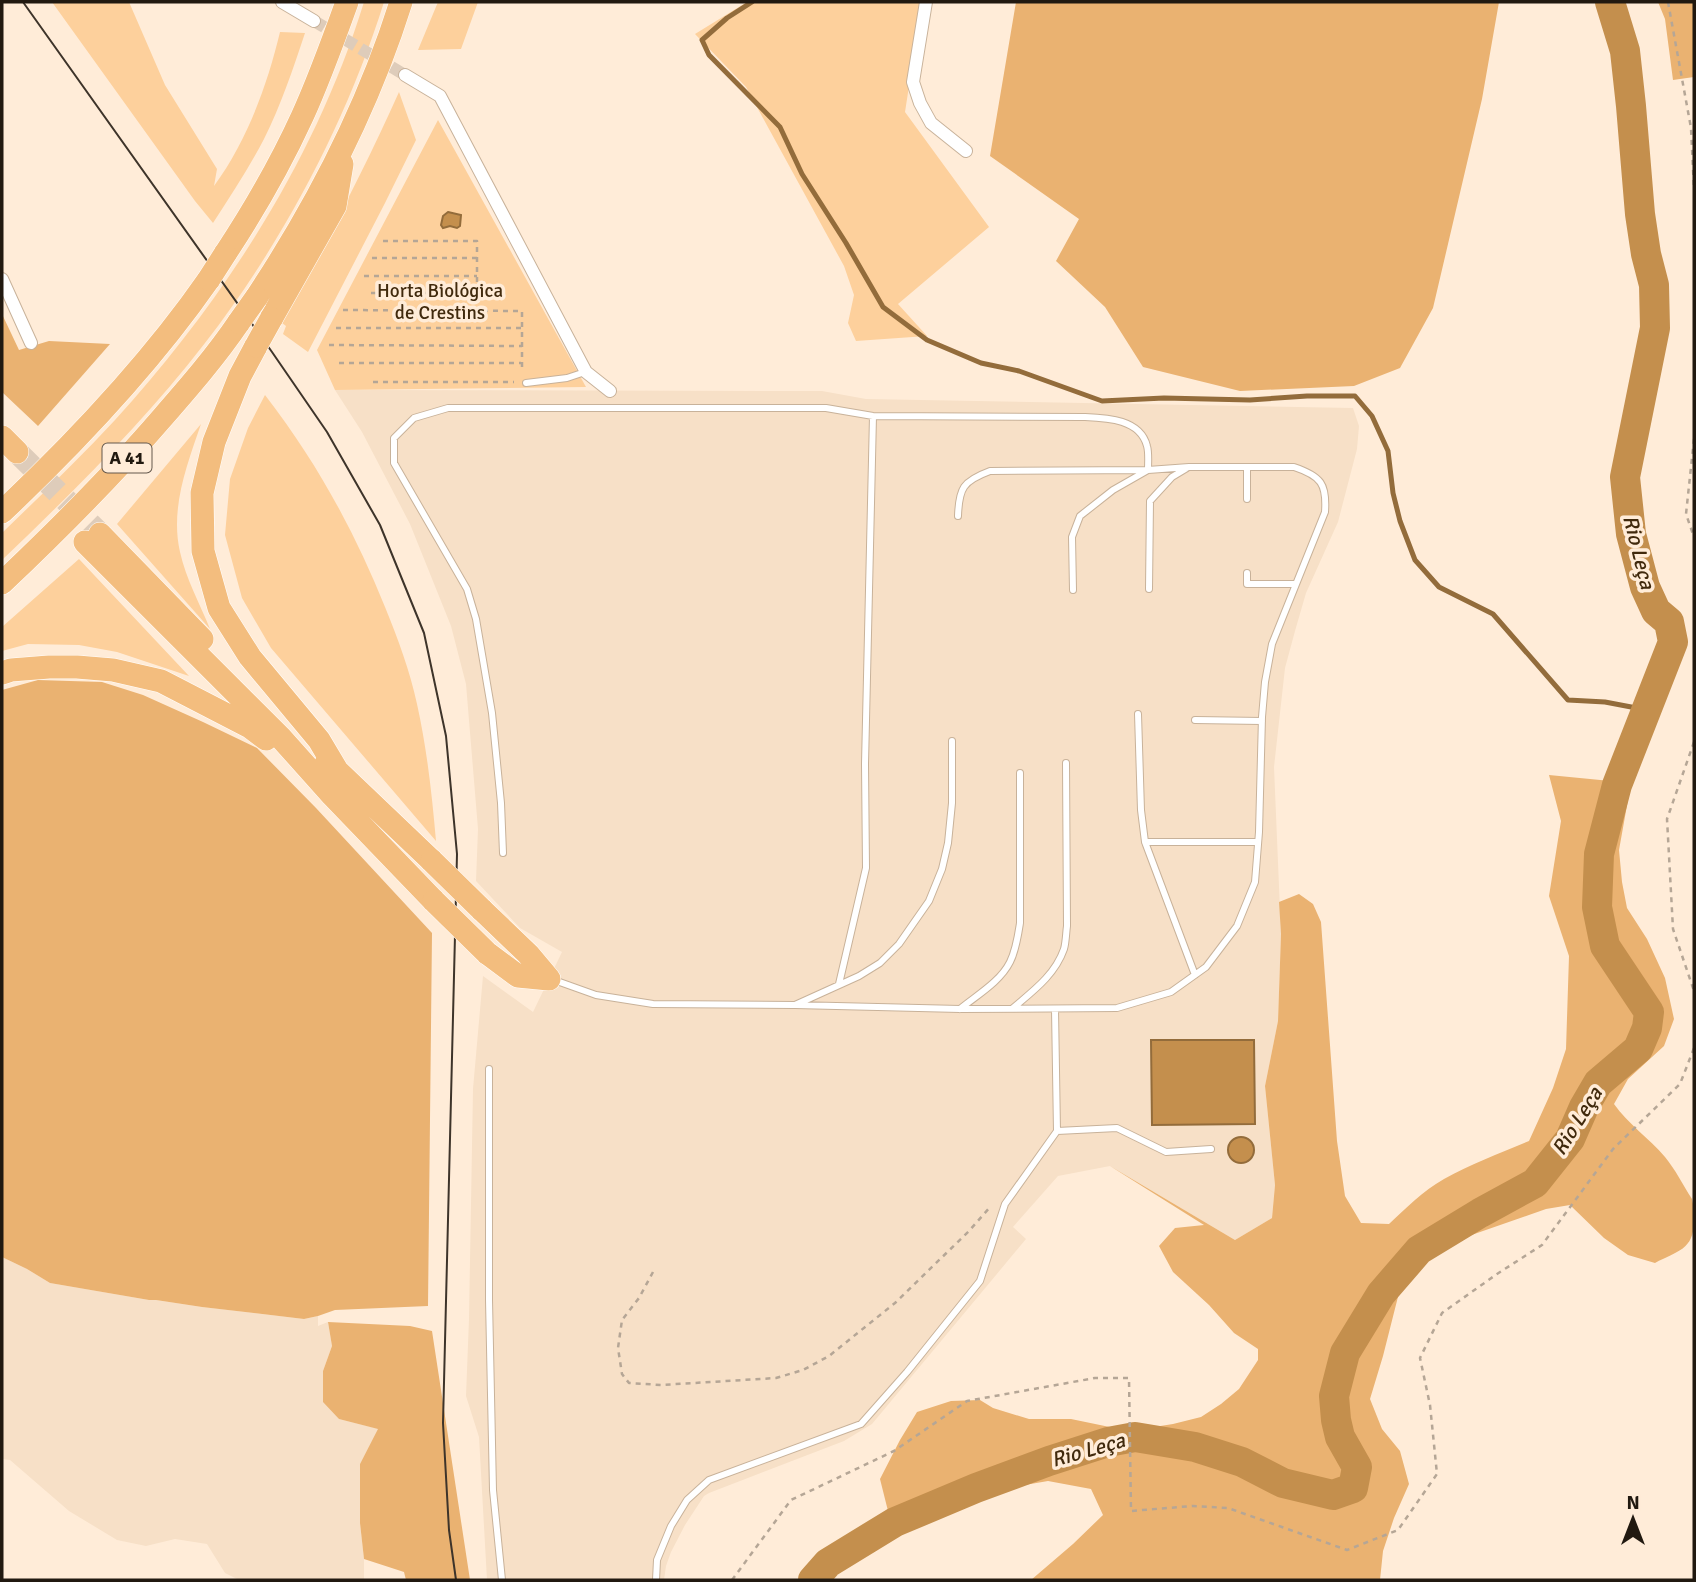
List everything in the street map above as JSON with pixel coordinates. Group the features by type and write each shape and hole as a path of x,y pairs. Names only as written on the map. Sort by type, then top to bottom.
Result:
{"highway":[{"name":"A 41","path":"2,512 11,497 76,438 129,381 209,279 260,198 301,119 347,2"},
{"name":"A 41","path":"2,583 46,542 133,452 197,379 256,298 298,232 345,144 373,80 401,2"},
{"path":"328,776 319,740 250,657 219,608 203,551 202,493 214,442 240,376 335,206 345,144"},
{"path":"92,538 248,686 434,901 487,953 518,976 550,979"},
{"path":"2,673 49,667 113,670 161,681 214,706 328,776 432,861 528,954 550,979"}],"street":[{"path":"282,2 314,21"},
{"path":"926,2 913,82 931,123 966,151"},
{"path":"405,75 440,96 586,372 610,391"},
{"path":"2,279 32,343"}],"lane":[{"path":"524,383 567,378 586,372"},
{"path":"605,408 610,391"},
{"path":"503,853 492,713 476,619 467,589 394,463 394,438 414,418 448,408 826,408 873,416 1113,418 1137,429 1147,446 1148,470"},
{"path":"839,984 866,868 865,764 873,416"},
{"path":"1149,589 1150,501 1172,477 1189,467"},
{"path":"1247,467 1248,499"},
{"path":"550,979 596,995 653,1004 1055,1009 1117,1007 1171,992 1206,967 1237,926 1255,882 1265,682 1272,644 1325,512 1326,496 1320,480 1310,472 1294,467 990,471 977,475 965,485 959,496 958,516"},
{"path":"1073,590 1072,537 1080,516 1113,490 1148,470"},
{"path":"1247,573 1247,584 1295,584"},
{"path":"1139,714 1141,810 1145,842 1195,975"},
{"path":"1195,720 1262,721"},
{"path":"794,1005 859,976 880,963 899,944 929,901 942,869 948,844 952,803 952,741"},
{"path":"1013,1008 1048,978 1064,949 1068,926 1066,763"},
{"path":"960,1009 1001,974 1010,962 1017,943 1020,923 1020,773"},
{"path":"1145,842 1258,842"},
{"path":"656,1580 657,1560 671,1527 687,1500 709,1480 861,1424 980,1281 1005,1204 1056,1130 1055,1009"},
{"path":"489,1069 489,1300 493,1490 502,1580"},
{"path":"1056,1130 1117,1128 1166,1152 1211,1149"}],"path":[{"path":"1668,2 1691,128 1694,189"},
{"path":"383,241 477,241 477,310"},
{"path":"372,258 477,258"},
{"path":"364,276 477,276"},
{"path":"371,293 477,293"},
{"path":"343,310 522,311 524,383 373,382"},
{"path":"336,328 522,328"},
{"path":"329,345 522,346"},
{"path":"339,363 522,363"},
{"path":"1694,439 1686,514 1694,537"},
{"path":"1694,742 1667,819 1673,929 1694,991"},
{"path":"732,1580 791,1500 894,1451 967,1401 1095,1378 1129,1378 1131,1511 1192,1506 1228,1508 1347,1549 1398,1530 1437,1474 1430,1405 1420,1359 1442,1314 1542,1245 1613,1149 1680,1084 1694,1048"},
{"path":"653,1272 639,1298 622,1320 618,1348 622,1374 629,1384 661,1385 776,1378 803,1370 829,1356 895,1303 991,1206 1005,1204"}],"shaded area":[{"path":"1016,2 1499,2 1482,99 1433,308 1400,368 1354,386 1240,391 1143,367 1105,307 1056,261 1079,219 990,156"},
{"path":"1658,2 1694,2 1694,77 1673,80 1665,19"},
{"path":"448,212 461,215 460,226 443,228 443,216"},
{"path":"2,314 19,350 49,341 110,344 38,426 2,392"},
{"path":"335,390 822,391 866,399 1353,408 1359,426 1357,449 1338,522 1306,593 1285,668 1274,767 1281,934 1278,1021 1265,1086 1275,1185 1272,1218 1235,1240 1110,1166 1058,1176 1013,1227 1026,1239 872,1424 844,1441 704,1496 671,1552 664,1580 487,1580 479,1437 466,1396 473,1089 483,976 533,1012 562,952 520,928 476,881 478,829 466,684 451,626 410,524 362,432"},
{"path":"38,680 102,682 143,695 257,748 432,933 428,1306 335,1310 304,1319 149,1300 50,1283 2,1257 2,690"},
{"path":"1549,775 1631,783 1619,850 1622,882 1627,908 1647,939 1665,978 1674,1019 1664,1046 1628,1079 1614,1104 1665,1157 1692,1199 1693,1231 1687,1244 1655,1263 1628,1255 1604,1238 1570,1205 1546,1209 1460,1239 1425,1258 1403,1277 1370,1399 1382,1429 1400,1451 1409,1484 1383,1551 1380,1580 1031,1580 1103,1515 1091,1489 1048,1481 984,1492 923,1523 893,1531 880,1479 917,1412 951,1401 980,1400 993,1408 1029,1419 1071,1419 1129,1431 1201,1417 1239,1389 1258,1360 1258,1349 1234,1333 1209,1305 1173,1272 1159,1246 1175,1228 1204,1225 1110,1166 1235,1240 1272,1218 1275,1185 1265,1086 1278,1021 1281,934 1279,902 1299,894 1313,904 1321,922 1337,1141 1345,1196 1361,1223 1389,1224 1422,1194 1444,1179 1529,1141 1553,1088 1566,1049 1569,956 1549,896 1561,821"},
{"path":"1151,1040 1254,1040 1255,1124 1152,1125"},
{"path":"1241,1137 1250,1141 1254,1150 1250,1159 1241,1163 1232,1159 1228,1150 1232,1141"},
{"path":"2,1257 50,1283 202,1307 304,1319 318,1316 318,1326 328,1322 332,1346 323,1371 339,1419 379,1429 360,1464 364,1580 239,1580 225,1573 207,1544 175,1539 146,1546 117,1540 69,1511 10,1460 2,1459"},
{"path":"328,1322 410,1326 432,1331 470,1580 406,1580 404,1572 364,1559 360,1523 360,1464 378,1429 339,1419 323,1402 323,1371 332,1346"}],"green space":[{"path":"52,2 129,2 165,85 217,169 214,186 236,151 255,112 280,32 305,33 264,139 213,223 195,201"},
{"path":"364,2 384,2 369,47 310,180 261,264 205,343 158,401 2,560 2,533 115,420 155,374 194,326 263,224 320,116 344,60"},
{"path":"438,2 478,2 461,49 418,50"},
{"path":"747,2 922,2 905,112 989,227 898,304 927,336 856,341 848,323 854,295 844,266 746,87 695,34"},
{"path":"399,92 416,140 308,352 283,334 286,326 282,323 357,180"},
{"name":"Horta Biológica de Crestins","path":"438,120 586,387 335,390 317,350"},
{"path":"265,395 301,445 332,497 373,578 394,631 411,679 421,721 436,841 271,648 242,598 225,535 230,479 248,428"},
{"path":"201,424 182,487 177,536 186,572 210,629 117,524"},
{"path":"79,559 189,676 117,652 79,645 28,644 2,651 2,627"}],"waterway":[{"path":"752,2 727,18 702,40 709,55 780,127 802,174 883,307 927,340 981,363 1019,371 1102,401 1355,396 1372,416 1388,451 1393,493 1415,560 1439,587 1493,614 1568,700 1605,702 1647,710"},
{"name":"Rio Leça","path":"813,1580 828,1563 895,1522 1049,1461 1108,1442 1135,1437 1195,1447 1242,1462 1283,1483 1333,1495 1353,1488 1357,1467 1340,1437 1334,1396 1345,1353 1381,1294 1419,1250 1535,1183 1570,1139 1598,1083 1638,1049 1647,1028 1649,1012 1605,946 1597,907 1599,854 1617,785 1673,642 1669,622 1656,611 1645,587 1631,534 1625,477 1655,328 1654,285 1640,214 1625,51 1610,2"}],"tunnel":[{"path":"314,21 405,75"},
{"path":"17,452 100,534"}],"tram line":[{"path":"23,2 327,432 380,525 424,633 446,736 457,854 443,1423 449,1530 456,1580"}]}
